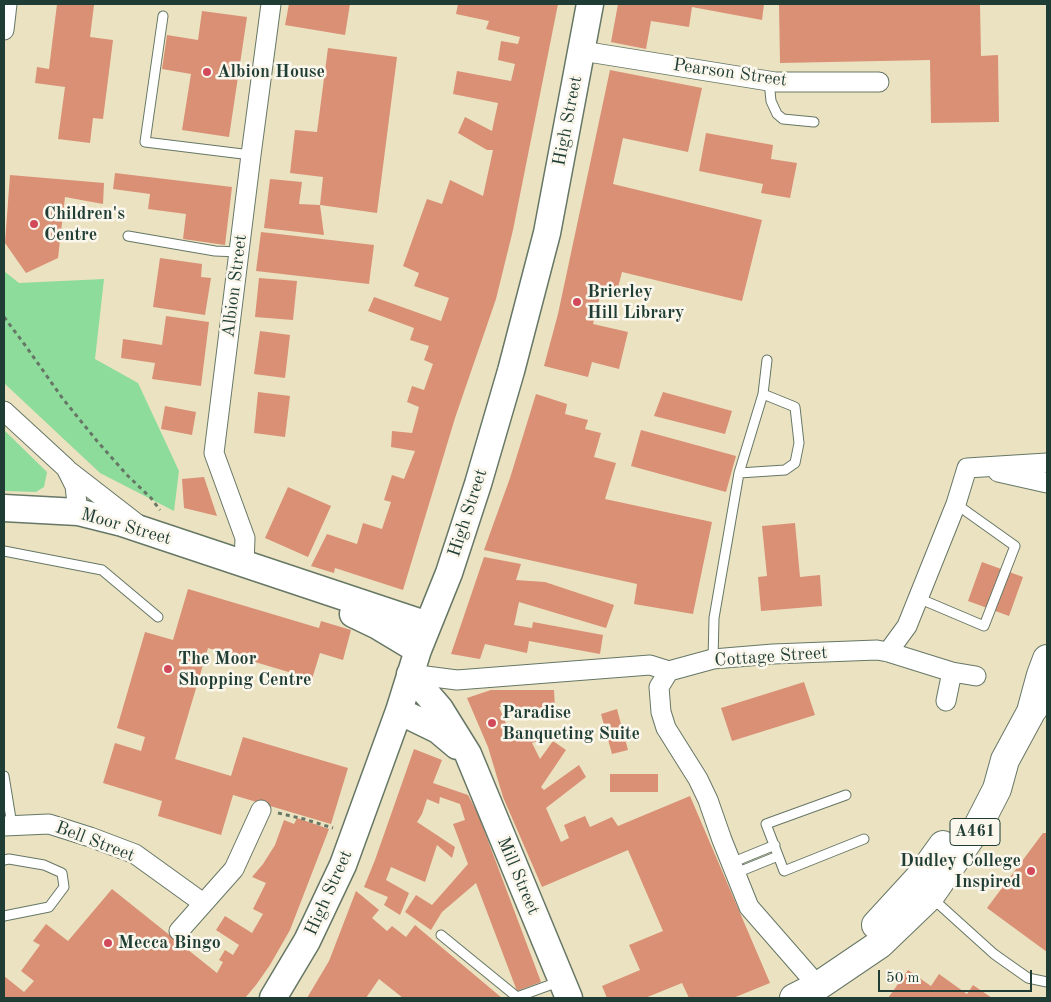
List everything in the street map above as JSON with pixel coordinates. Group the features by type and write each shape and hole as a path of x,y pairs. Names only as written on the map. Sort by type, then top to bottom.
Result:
{"main road":[{"name":"A461","path":"1031,712 1047,659"},
{"name":"A461","path":"803,994 880,944 930,896 977,828 997,789 1006,760 1031,712 1047,690"},
{"name":"A461","path":"803,994 920,877 984,785 1006,760"}],"street":[{"path":"4,30 7,4"},
{"name":"Albion Street","path":"244,564 245,538 214,453 250,155 271,4"},
{"name":"High Street","path":"274,998 307,941 343,865 399,711 414,662 449,572 478,484 516,354 547,233 590,4"},
{"name":"Pearson Street","path":"582,51 769,81 879,82"},
{"path":"4,411 66,468 133,521 157,522"},
{"path":"888,652 907,626 956,504 967,468 1047,462"},
{"path":"978,467 1047,483"},
{"path":"66,468 75,486 78,512"},
{"name":"Moor Street","path":"4,508 78,512 122,523 157,522 378,626 414,662"},
{"name":"Moor Street","path":"244,564 428,625"},
{"path":"907,626 907,658"},
{"name":"Cottage Street","path":"669,672 713,659 773,654 877,650 952,672 976,676"},
{"path":"414,662 457,680 650,665 669,672 659,687 661,712 666,728 705,793 749,907 803,994"},
{"name":"Mill Street","path":"414,662 468,754 565,989"},
{"path":"946,701 952,672"},
{"name":"Mill Street","path":"399,711 438,730 468,754"},
{"path":"180,930 234,869 260,810"},
{"name":"Bell Street","path":"8,825 49,824 135,854 203,903"}],"lane":[{"path":"162,16 145,142 250,155"},
{"path":"769,81 771,101 777,114 783,120 814,122"},
{"path":"128,236 215,251 239,252"},
{"path":"713,659 714,618 739,473 764,394 767,360"},
{"path":"739,473 785,470 795,463 799,443 795,407 764,394"},
{"path":"918,598 984,626 1015,546 956,504"},
{"path":"4,550 102,570 158,617"},
{"path":"4,776 8,825"},
{"path":"846,795 766,824 784,871 864,839"},
{"path":"734,868 774,845"},
{"path":"734,868 778,856"},
{"path":"4,860 9,859 44,865 62,873 64,887 49,907 4,916"},
{"path":"930,896 994,954 1028,978 1047,982"},
{"path":"441,935 517,997 565,989"}],"path":[{"path":"4,317 62,399 103,448 151,498 157,522"},
{"path":"260,810 293,816 336,829"}],"green space":[{"path":"4,271 19,283 104,279 95,359 138,383 179,471 174,511 100,473 4,383"},
{"path":"4,430 47,472 44,487 36,492 4,491"}],"building":[{"path":"57,4 94,5 90,37 113,40 103,119 93,118 90,143 58,139 65,87 35,83 37,67 49,69"},
{"path":"289,4 350,4 345,35 285,25"},
{"path":"458,4 558,4 513,230 496,299 455,418 403,590 335,568 334,573 311,566 327,534 357,544 363,523 382,529 391,502 384,500 392,475 404,479 415,451 391,447 392,431 412,433 419,407 407,402 412,386 424,390 433,364 424,360 429,346 410,340 414,328 368,311 374,297 441,321 449,298 414,286 419,273 403,266 427,199 442,204 450,180 483,196 493,150 487,150 458,133 465,117 492,131 498,103 453,94 457,71 511,81 515,64 498,60 501,41 518,44 520,37 486,29 489,21 456,14"},
{"path":"618,4 764,4 762,20 692,7 689,27 651,21 646,49 611,42"},
{"path":"779,4 980,4 981,56 998,55 999,122 931,123 930,60 780,63"},
{"name":"Albion House","path":"202,11 247,17 229,137 182,130 191,74 162,69 167,35 198,40"},
{"path":"328,48 397,57 377,213 320,205 323,177 290,173 295,130 317,132"},
{"path":"610,70 702,88 688,152 623,138 613,184 762,220 742,301 622,272 616,295 601,292 593,324 628,332 619,369 592,362 588,377 544,366 558,314"},
{"path":"706,133 773,145 771,159 797,163 790,198 761,193 763,184 699,171"},
{"path":"115,173 232,187 225,245 183,239 186,214 148,209 150,194 113,189"},
{"name":"Children's Centre","path":"10,175 104,183 103,204 65,197 58,258 26,273 5,243"},
{"path":"270,179 302,182 299,204 320,205 324,235 264,228"},
{"path":"261,232 374,245 369,284 256,271"},
{"path":"160,258 202,264 201,277 211,278 205,315 153,307"},
{"path":"259,278 297,281 293,320 255,317"},
{"path":"166,316 209,322 201,386 152,379 155,363 121,358 123,339 162,345"},
{"path":"260,331 290,335 285,378 254,374"},
{"path":"258,392 290,396 285,437 254,433"},
{"path":"663,392 732,411 725,434 654,416"},
{"path":"536,394 567,404 565,414 588,420 585,429 601,433 594,457 616,463 605,499 712,522 693,614 634,604 637,584 484,550 510,478"},
{"path":"165,406 196,412 192,435 161,429"},
{"path":"641,430 736,456 726,492 631,466"},
{"path":"204,477 217,516 184,508 182,479"},
{"path":"288,487 331,506 308,557 265,538"},
{"path":"795,523 800,577 820,575 822,606 761,611 758,577 767,576 762,526"},
{"path":"484,557 521,564 516,580 545,582 614,605 606,628 519,602 514,625 532,628 533,622 603,635 600,654 529,641 527,653 485,644 480,659 451,654"},
{"path":"982,562 1023,577 1009,616 968,601"},
{"path":"188,589 319,628 321,621 351,630 343,660 320,653 312,679 208,648 175,759 231,776 243,737 348,768 331,824 233,795 221,835 158,816 162,801 103,783 115,743 141,751 145,737 117,728 145,632 173,640"},
{"path":"804,682 815,715 732,741 721,708"},
{"path":"491,690 554,690 555,708 499,707 512,738 540,728 546,738 532,743 540,759 553,741 566,750 541,787 544,790 579,765 586,777 546,808 561,842 569,838 564,825 585,816 590,827 612,817 618,826 690,796 770,983 733,998 689,998 682,983 645,998 607,998 602,986 640,970 629,945 663,931 628,850 542,887 503,797 488,747 467,698"},
{"path":"617,709 628,750 612,754 601,714"},
{"path":"414,749 442,760 433,783 468,795 478,814 541,982 517,991 476,883 442,912 431,930 405,912 416,895 432,905 468,864 453,824 465,820 460,804 440,797 439,804 427,799 417,822 455,847 452,858 437,845 425,882 391,867 386,880 409,893 400,915 384,905 388,897 364,887"},
{"path":"610,774 658,774 658,792 610,792"},
{"name":"Mecca Bingo","path":"297,818 329,829 290,930 270,965 245,998 4,998 4,976 24,992 34,981 21,971 40,945 33,941 46,924 68,941 112,889 217,973 223,962 219,960 225,950 233,955 239,945 216,930 225,916 252,933 263,914 253,909 266,883 252,877 275,845 284,820 294,824"},
{"name":"Dudley College Inspired","path":"1043,833 1047,833 1047,952 987,908"},
{"path":"356,891 379,910 372,918 387,931 392,926 406,937 415,925 502,998 403,998 379,979 366,998 307,998 329,961"},
{"path":"908,970 931,986 939,974 967,994 973,985 992,998 888,998"}],"place":[{"name":"Albion House","path":"207,72"},
{"name":"Children's Centre","path":"34,224"},
{"name":"Brierley Hill Library","path":"577,302"},
{"name":"The Moor Shopping Centre","path":"168,669"},
{"name":"Paradise Banqueting Suite","path":"492,723"},
{"name":"Dudley College Inspired","path":"1031,871"},
{"name":"Mecca Bingo","path":"108,943"}]}
